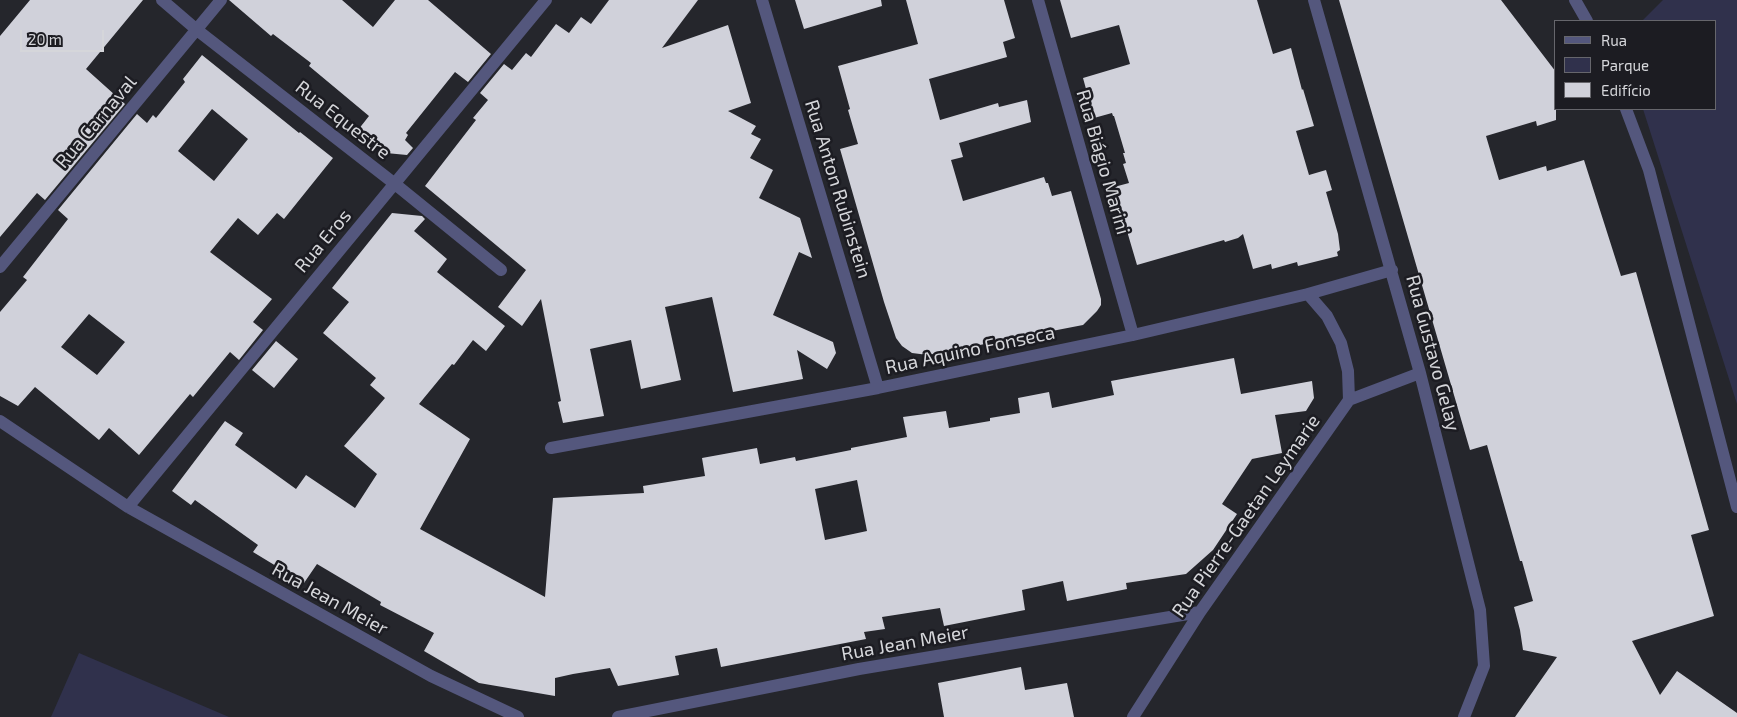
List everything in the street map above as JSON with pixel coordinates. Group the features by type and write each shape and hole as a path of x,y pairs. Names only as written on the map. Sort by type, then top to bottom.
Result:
{"street":[{"name":"Rua Equestre","path":"162,0 197,30 395,184 501,270"},
{"name":"Rua Carnaval","path":"0,267 221,0"},
{"name":"Rua Eros","path":"128,506 546,0"},
{"name":"Rua Anton Rubinstein","path":"762,0 878,388"},
{"name":"Rua Biágio Marini","path":"1038,0 1132,335"},
{"name":"Rua Gustavo Gelay","path":"1314,0 1392,270 1480,610 1484,666 1464,717"},
{"path":"1575,0 1587,20"},
{"path":"1626,110 1649,170 1737,507"},
{"name":"Rua Aquino Fonseca","path":"551,448 878,388 1132,335 1308,294 1392,270"},
{"path":"1308,294 1328,316 1341,343 1348,371 1349,400 1420,373"},
{"name":"Rua Pierre-Gaetan Leymarie","path":"1133,717 1200,612 1349,400"},
{"name":"Rua Jean Meier","path":"0,421 128,506 431,676 518,717"},
{"name":"Rua Jean Meier","path":"618,717 859,669 1200,612"}],"green space":[{"path":"1663,0 1737,0 1737,404 1643,110 1717,110 1717,20 1643,20"},
{"path":"79,653 229,717 51,717"}],"building":[{"path":"30,0 143,0 86,69 125,104 45,200 37,193 0,237 0,36"},
{"path":"229,0 342,0 373,27 395,0 428,0 491,54 468,82 455,72 406,133 408,135 405,140 413,148 407,155 386,153 358,130 369,116 309,66 311,63 273,34 271,36"},
{"path":"609,0 698,0 662,48 728,25 751,103 728,111 756,126 751,134 761,139 750,158 773,170 759,198 800,218 812,258 799,252 773,315 833,342 836,353 827,369 797,350 803,379 733,392 712,297 665,307 681,380 641,389 631,340 590,349 604,416 563,423 558,402 561,401 541,299 522,326 498,307 526,270 425,186 476,120 473,118 488,100 480,93 504,64 512,70 526,53 531,57 556,24 569,33 581,17 591,24"},
{"path":"795,0 881,0 882,6 804,29"},
{"path":"906,0 1004,0 1015,38 1003,42 1007,57 929,79 940,120 998,103 999,107 1027,100 1031,122 959,143 963,157 951,160 963,201 1044,177 1052,196 1071,191 1101,299 1101,305 1097,311 1083,325 928,355 912,353 902,346 896,338 840,149 858,144 838,66 918,44"},
{"path":"1060,0 1257,0 1273,54 1291,48 1314,126 1296,131 1309,175 1326,170 1332,190 1326,192 1338,234 1340,250 1337,252 1338,256 1298,266 1297,262 1272,269 1271,264 1253,269 1243,234 1238,238 1225,242 1224,240 1137,265 1114,187 1129,183 1123,164 1126,163 1123,153 1125,153 1112,113 1094,118 1083,78 1130,64 1119,25 1071,38"},
{"path":"1339,0 1501,0 1554,69 1554,110 1556,110 1556,120 1537,126 1536,121 1486,136 1499,180 1546,166 1547,171 1584,160 1621,276 1636,272 1709,530 1691,535 1714,616 1632,641 1660,695 1677,671 1737,713 1737,717 1515,717 1557,657 1523,650 1514,607 1533,601 1487,445 1470,450"},
{"path":"202,55 333,158 284,219 277,213 258,235 238,218 210,252 272,299 253,322 263,330 239,360 230,352 193,397 190,394 139,455 109,428 99,440 35,387 18,406 0,396 0,312 27,280 23,277 68,219 58,210 137,114 147,123 153,115 156,118 185,82 183,79","holes":["212,109 248,139 214,181 178,151","89,314 125,342 97,375 61,347"]},
{"path":"392,213 422,216 425,219 414,231 447,259 437,272 505,326 486,351 473,340 454,365 452,364 419,404 470,439 420,529 545,597 553,498 644,493 643,486 705,476 702,458 757,448 760,464 795,457 796,461 907,437 903,417 946,411 949,428 990,421 990,418 1020,413 1018,398 1049,392 1052,408 1114,395 1111,381 1234,358 1241,394 1312,381 1314,398 1306,411 1275,415 1282,453 1252,459 1222,504 1237,514 1213,550 1186,574 1126,583 1127,589 1067,601 1063,581 1022,590 1025,610 944,626 940,608 882,617 885,629 864,632 866,639 721,667 717,648 675,656 679,675 618,686 610,668 573,674 555,678 555,696 479,683 424,651 434,633 380,605 381,602 317,564 304,583 253,552 258,545 195,500 191,505 172,491 225,421 243,433 235,445 296,489 306,475 355,508 377,474 344,446 385,398 370,385 376,378 323,333 349,302 332,288","holes":["857,480 867,531 825,540 815,489"]},
{"path":"276,341 298,359 274,388 252,370"},
{"path":"1021,667 1025,690 1067,683 1074,717 944,717 938,683"}]}
